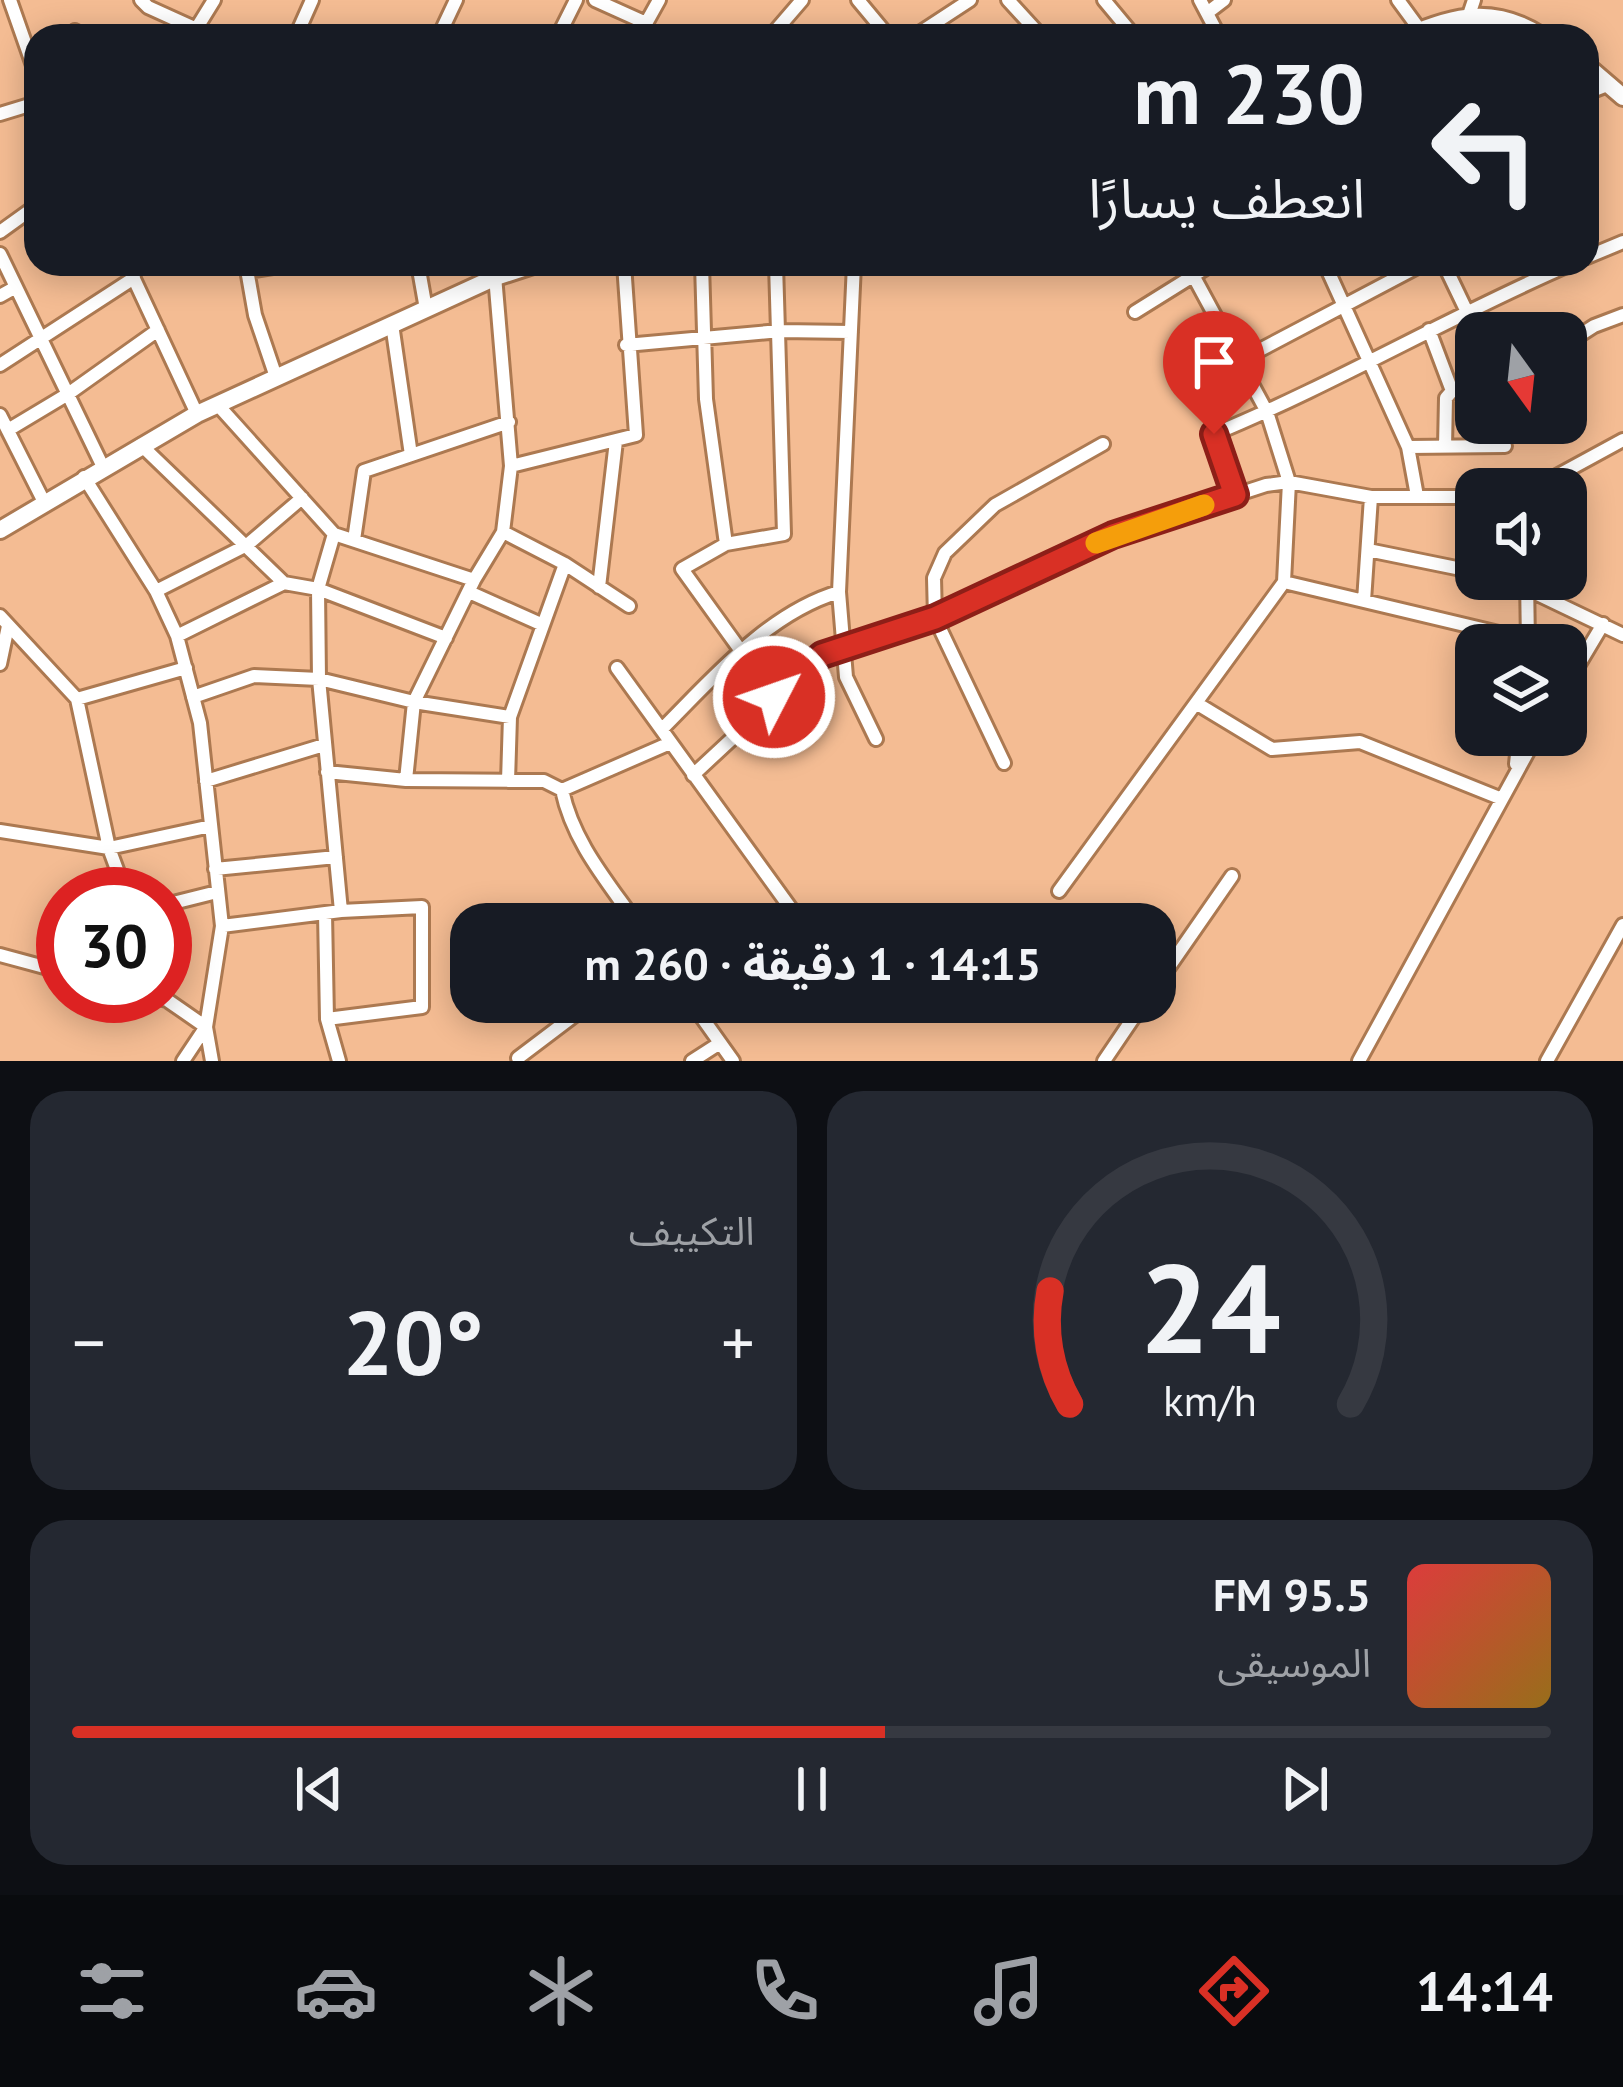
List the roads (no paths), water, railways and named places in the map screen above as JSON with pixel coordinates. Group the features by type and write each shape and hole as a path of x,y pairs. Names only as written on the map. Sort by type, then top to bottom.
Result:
{"street":[{"path":"10,0 24,40"},
{"path":"140,0 178,24"},
{"path":"595,0 635,24"},
{"path":"781,24 802,0"},
{"path":"858,0 878,24"},
{"path":"933,24 970,0"},
{"path":"1008,0 1030,24"},
{"path":"1104,0 1124,24"},
{"path":"1203,6 1224,0"},
{"path":"1435,24 1472,8 1512,24"},
{"path":"0,254 103,467"},
{"path":"0,364 42,341 121,276"},
{"path":"134,276 197,414"},
{"path":"248,276 276,377"},
{"path":"420,276 426,308"},
{"path":"0,530 197,414 426,308 484,276"},
{"path":"406,780 414,702 503,532 511,466 496,276"},
{"path":"511,466 636,435 623,276"},
{"path":"702,276 706,399 726,544"},
{"path":"774,697 682,569 726,544 784,534 777,276"},
{"path":"853,276 839,592 846,677 875,739"},
{"path":"1136,311 1181,276"},
{"path":"1059,891 1284,582 1289,482 1267,412 1194,276"},
{"path":"1331,276 1408,447 1417,496"},
{"path":"1239,361 1398,276"},
{"path":"1450,276 1467,312 1543,276"},
{"path":"0,296 16,287"},
{"path":"1587,330 1623,315"},
{"path":"1235,495 1214,434 1455,318"},
{"path":"392,324 411,455"},
{"path":"8,430 158,330"},
{"path":"1429,330 1452,391"},
{"path":"626,344 780,331 851,332"},
{"path":"1445,447 1446,398 1455,390"},
{"path":"217,404 334,534 471,586 543,625"},
{"path":"0,415 44,502"},
{"path":"354,540 364,471 509,422"},
{"path":"599,587 616,441"},
{"path":"1004,763 935,618 934,578 945,553 995,505 1103,444"},
{"path":"141,445 284,584"},
{"path":"1408,447 1504,446"},
{"path":"1574,468 1619,446"},
{"path":"84,477 155,591 177,636 193,697 222,926 206,1028 212,1061"},
{"path":"693,775 822,655 935,618 1113,535 1289,482 1372,496 1455,497"},
{"path":"1364,601 1372,496"},
{"path":"155,591 247,545 302,498"},
{"path":"503,532 629,606"},
{"path":"334,534 319,589 319,679 341,911"},
{"path":"1368,550 1455,568"},
{"path":"508,781 510,717 565,565"},
{"path":"1284,582 1456,624"},
{"path":"177,636 284,584 319,589 446,638"},
{"path":"662,729 740,652 812,600 839,592"},
{"path":"1557,600 1623,634"},
{"path":"0,664 4,621"},
{"path":"4,621 77,699 116,867"},
{"path":"1587,651 1603,624"},
{"path":"77,699 186,668"},
{"path":"617,668 787,903"},
{"path":"193,697 254,676 319,679 414,702 510,717"},
{"path":"1196,703 1272,749 1360,742 1502,799"},
{"path":"562,790 670,743"},
{"path":"206,781 324,746"},
{"path":"1516,771 1517,756"},
{"path":"1359,1061 1525,756"},
{"path":"327,772 406,780 544,781 562,790"},
{"path":"562,790 568,818 582,847 622,903"},
{"path":"0,831 109,848 211,826"},
{"path":"215,869 336,857"},
{"path":"1176,957 1232,876"},
{"path":"192,898 217,892"},
{"path":"222,926 341,911 422,907 422,1007 327,1019"},
{"path":"325,914 327,1019 339,1061"},
{"path":"1546,1061 1623,925"},
{"path":"0,955 36,965"},
{"path":"192,1018 206,1028"},
{"path":"518,1058 564,1023"},
{"path":"706,1023 733,1061"},
{"path":"1103,1061 1129,1023"},
{"path":"183,1061 206,1028"},
{"path":"692,1061 720,1043"}]}
